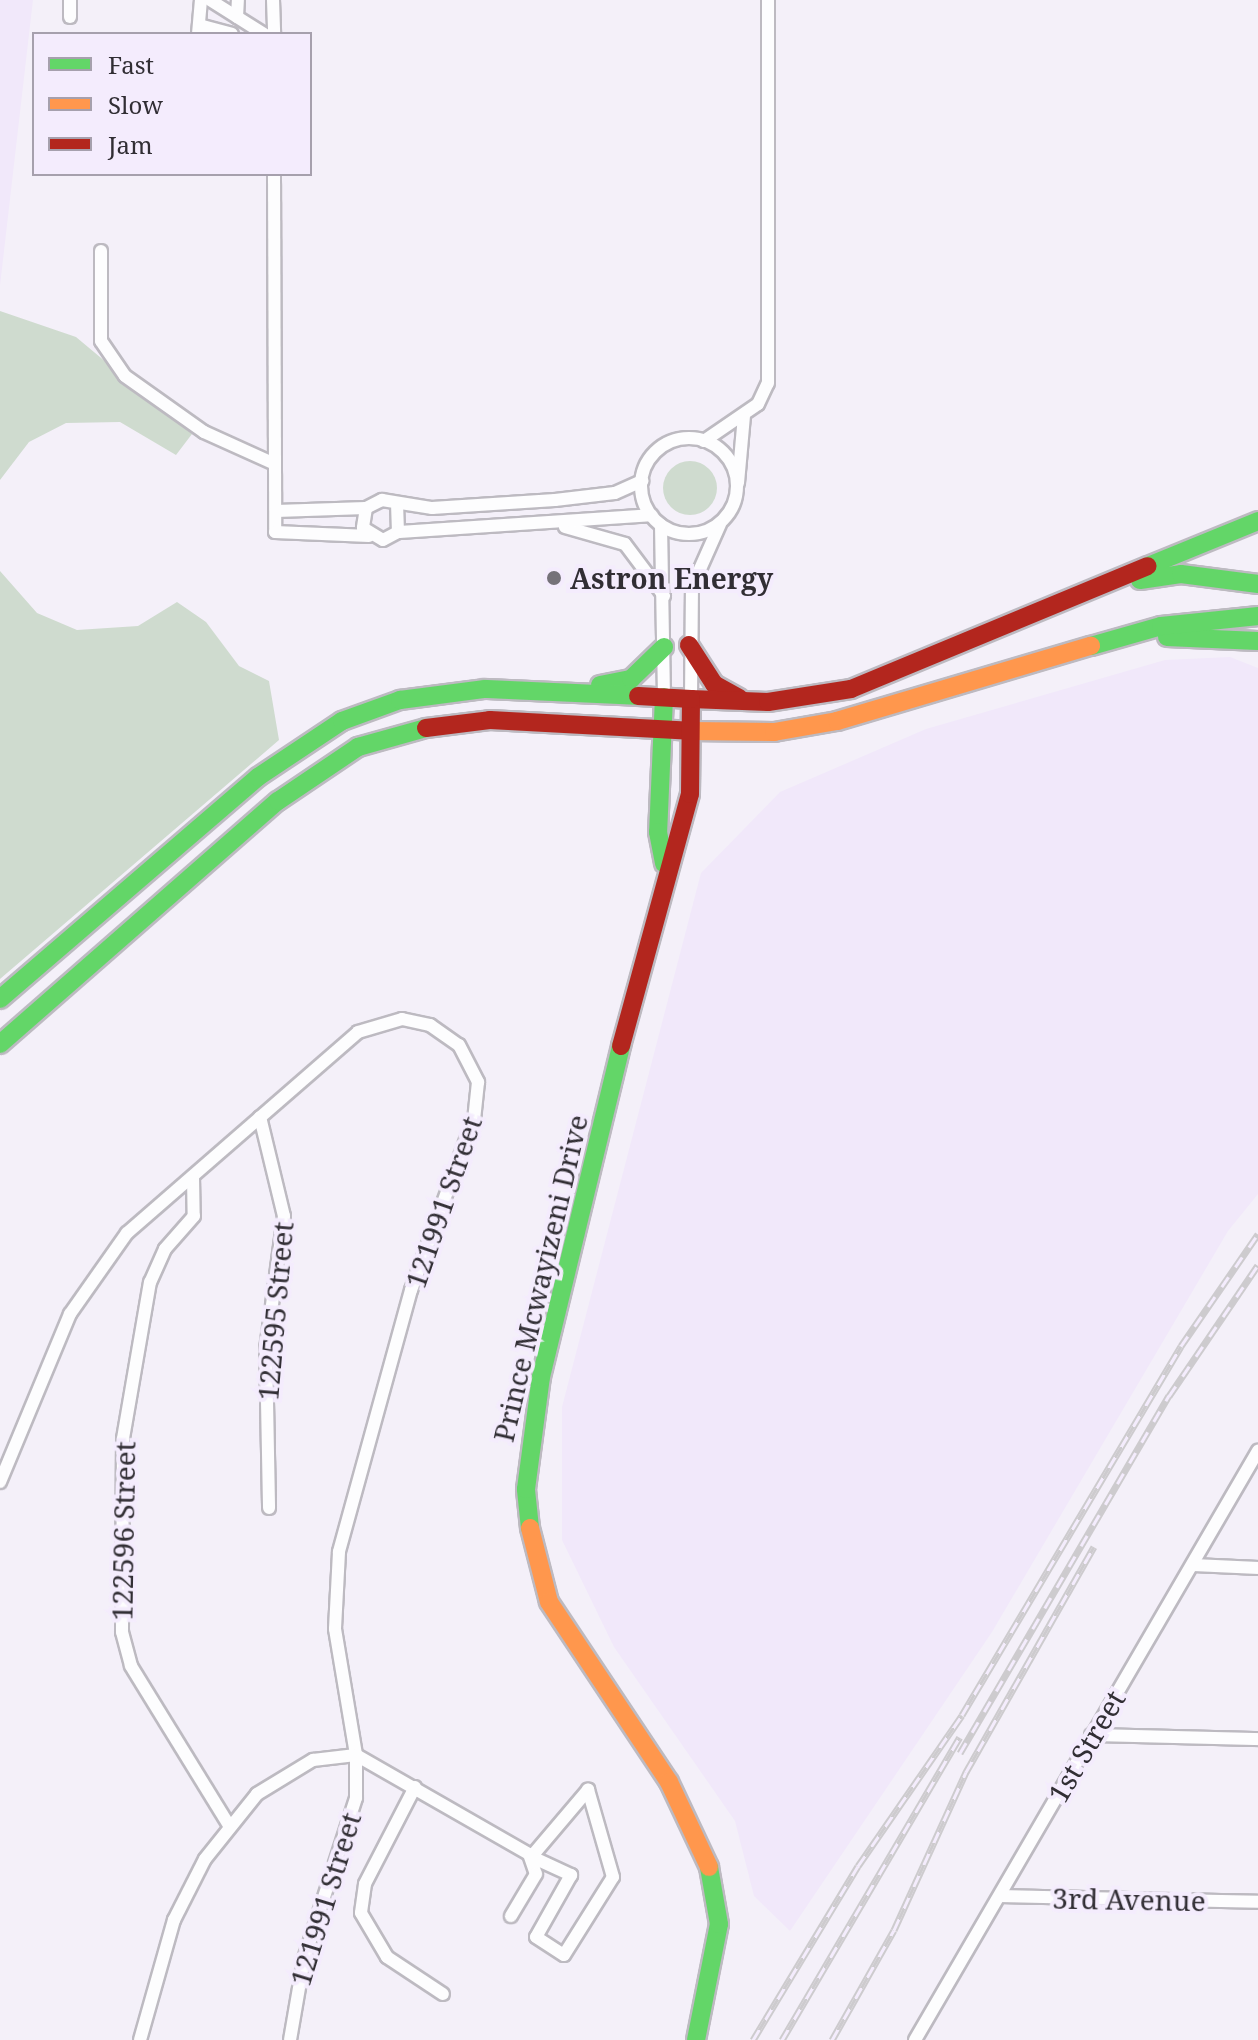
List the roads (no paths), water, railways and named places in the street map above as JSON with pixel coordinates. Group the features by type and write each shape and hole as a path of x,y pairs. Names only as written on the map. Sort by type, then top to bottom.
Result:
{"street":[{"path":"70,0 70,17"},
{"path":"198,30 201,0"},
{"path":"210,0 261,32"},
{"path":"237,17 238,0"},
{"path":"273,0 274,32"},
{"path":"276,511 366,508 382,500 397,508 615,493 642,481 664,445 704,441 744,416 765,396 770,368 768,0"},
{"path":"274,176 275,532 369,536 383,540 398,532 656,520 699,533 722,521"},
{"path":"101,251 101,341 125,376 204,432 275,464"},
{"path":"691,699 689,645 697,567 738,483 744,416"},
{"path":"704,441 727,457 738,483"},
{"path":"642,481 656,520 664,596 664,697"},
{"path":"366,508 369,536"},
{"path":"397,508 398,532"},
{"path":"0,999 258,777 342,721 448,691 546,691 753,702 851,689 1258,521"},
{"path":"543,524 611,535 639,558 664,596"},
{"path":"1090,592 1181,574 1258,584"},
{"path":"0,1044 278,801 358,747 444,723 490,720 690,731 822,724 1161,626 1258,616"},
{"path":"1030,665 1186,635 1258,641"},
{"path":"689,645 714,684 753,702"},
{"path":"546,691 631,679 664,647"},
{"name":"Prince Mcwayizeni Drive","path":"664,697 658,832 665,866"},
{"name":"Prince Mcwayizeni Drive","path":"691,699 690,794 665,866 541,1377 526,1489 532,1546 555,1613 669,1782 706,1852 719,1924 696,2040"},
{"name":"121991 Street","path":"0,1482 85,1288 127,1233 358,1032 393,1019 446,1033 478,1082 474,1118 407,1304 339,1552 335,1629 356,1755 354,1815 304,1959 290,2040"},
{"name":"122595 Street","path":"260,1117 284,1216 266,1349 269,1508"},
{"name":"122596 Street","path":"193,1177 194,1216 165,1249 150,1282 123,1439 123,1643 229,1825"},
{"name":"1st Street","path":"915,2040 1258,1451"},
{"path":"1194,1565 1258,1568"},
{"path":"1091,1735 1258,1739"},
{"path":"140,2040 174,1920 229,1825 287,1771 356,1755 533,1857 571,1875 536,1937 564,1955 613,1877 588,1790 533,1857 534,1880 511,1916"},
{"path":"415,1787 365,1884 361,1913 387,1957 443,1994"},
{"name":"3rd Avenue","path":"1000,1896 1258,1902"}],"railway":[{"path":"753,2040 858,1866 962,1715 1181,1346 1258,1234"},
{"path":"960,1753 1169,1396 1258,1265"},
{"path":"832,2040 894,1930 966,1772 1094,1547"},
{"path":"782,2040 960,1737"}],"place":[{"name":"Astron Energy","path":"554,578"}]}
